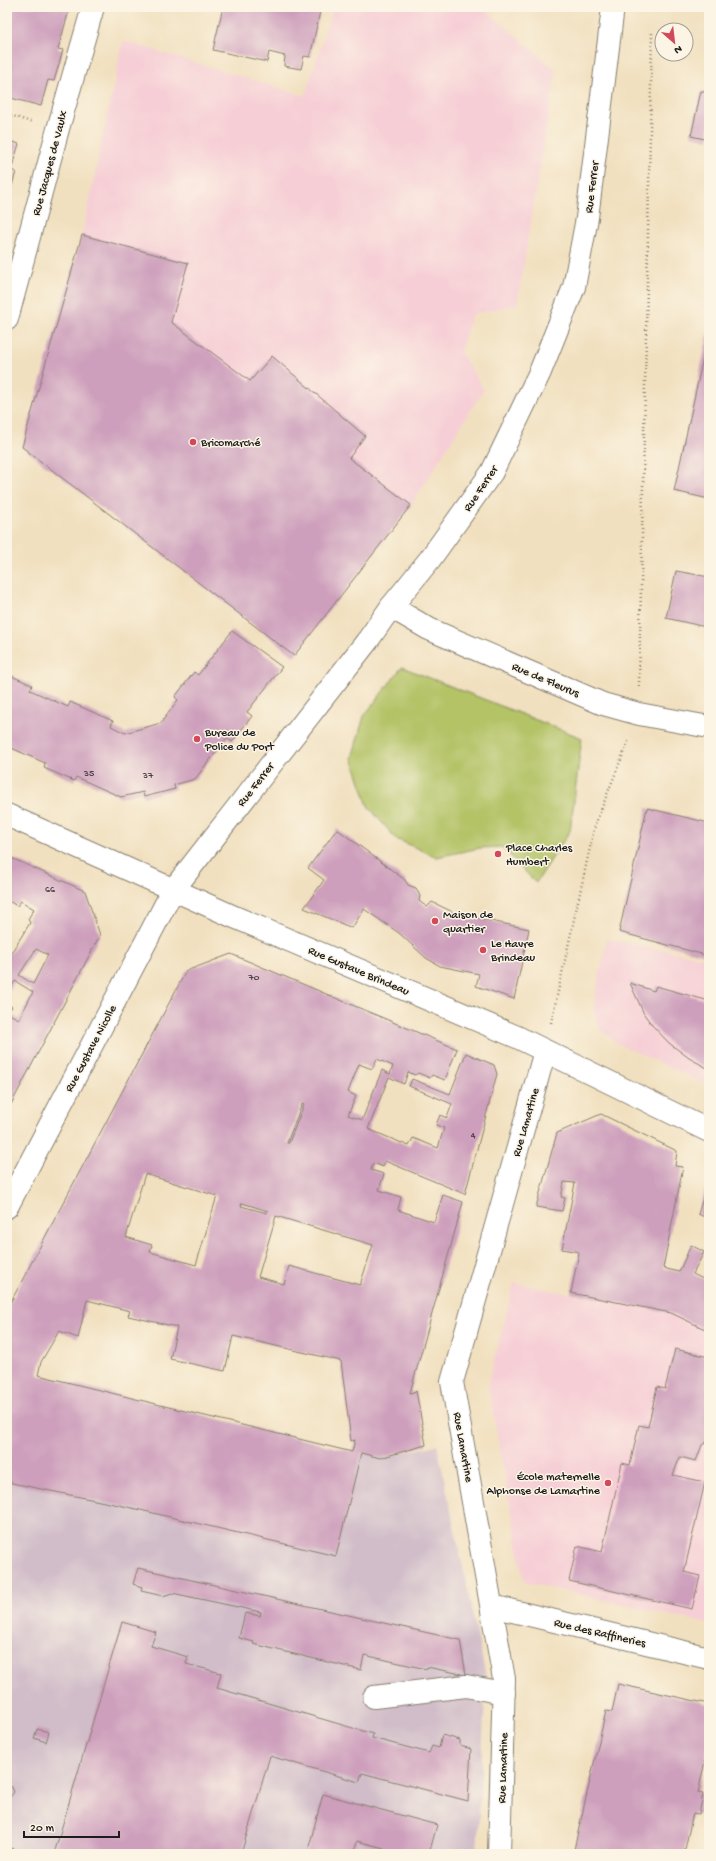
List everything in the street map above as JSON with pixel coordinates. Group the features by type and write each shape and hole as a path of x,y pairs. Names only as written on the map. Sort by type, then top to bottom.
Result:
{"street":[{"name":"Rue Jacques de Vaulx","path":"7,319 93,7"},
{"name":"Rue Ferrer","path":"173,890 368,640 391,607 430,559 492,472 540,372 574,287 587,218 613,7"},
{"name":"Rue de Fleurus","path":"391,607 429,629 603,704 639,714 709,727"},
{"name":"Rue Gustave Brindeau","path":"7,815 232,916 517,1037 709,1131"},
{"name":"Rue Gustave Nicolle","path":"7,1207 173,890"},
{"name":"Rue Lamartine","path":"499,1854 504,1679 452,1382 545,1051"},
{"name":"Rue des Raffineries","path":"492,1606 709,1658"},
{"path":"374,1697 466,1686 504,1694"}],"path":[{"path":"545,1051 596,825 639,714 652,33"}],"shaded area":[{"path":"333,7 482,7 556,70 517,305 472,314 460,352 484,389 411,505 294,656 22,447 82,235 123,41 305,96"},
{"path":"607,939 709,959 709,1085 618,1044 600,1029 594,1012 594,1001"},
{"name":"École maternelle Alphonse de Lamartine","path":"514,1283 671,1313 709,1331 709,1624 524,1582 488,1384"},
{"path":"7,1368 380,1458 437,1445 486,1677 477,1854 7,1854"}],"green space":[{"path":"402,667 582,738 570,831 536,883 502,847 480,848 437,857 396,839 368,806 352,758 364,716"}],"building":[{"path":"7,7 70,7 58,49 63,50 54,81 48,80 41,106 7,97"},
{"path":"223,7 321,7 310,57 304,56 301,69 284,66 285,56 269,52 267,62 213,50"},
{"path":"701,91 709,93 709,140 691,136"},
{"path":"7,140 19,144 11,170 16,172 7,202"},
{"name":"Bricomarché","path":"82,235 188,263 171,322 250,381 272,356 365,436 349,458 411,505 294,656 22,447"},
{"path":"709,335 709,499 674,491"},
{"path":"676,571 709,577 709,634 705,633 706,627 666,618"},
{"path":"232,631 282,667 247,712 252,716 232,742 227,738 195,779 174,785 175,789 144,797 143,792 121,797 76,777 74,781 44,768 45,763 7,746 7,674 32,685 30,690 68,707 70,702 113,721 111,726 125,733 161,723 178,700 175,697 194,672 198,675"},
{"path":"647,808 709,823 709,956 619,932"},
{"name":"Maison de quartier","path":"337,829 405,880 408,885 416,888 420,896 419,901 427,907 432,902 457,914 529,929 514,999 476,986 479,974 440,966 426,958 399,933 364,909 352,928 304,908 324,880 308,868"},
{"path":"7,856 85,891 100,935 7,1112 7,1013 19,1019 33,992 15,981 7,994 7,955 9,952 11,953 30,923 28,919 34,909 21,901 17,906 7,900","holes":["36,949 48,955 33,984 19,975"]},
{"path":"231,954 457,1049 445,1080 432,1075 430,1078 418,1073 415,1075 408,1072 404,1084 389,1077 368,1129 409,1146 413,1138 438,1148 444,1128 436,1125 440,1115 447,1118 452,1104 409,1086 412,1079 450,1094 466,1053 494,1065 497,1074 465,1194 385,1161 383,1167 373,1163 371,1170 384,1174 379,1190 401,1197 398,1210 434,1222 443,1195 463,1202 410,1393 416,1391 426,1445 380,1458 361,1453 336,1556 119,1505 7,1482 7,1309 186,971","holes":["377,1059 393,1066 390,1074 382,1070 362,1120 348,1115 356,1096 348,1092 359,1064 372,1069","302,1104 304,1104 289,1143 287,1143","145,1174 217,1196 196,1265 150,1252 152,1245 126,1237","242,1203 268,1211 267,1213 241,1206","276,1216 373,1245 360,1285 289,1266 284,1284 258,1277","87,1300 130,1311 128,1316 177,1327 170,1359 225,1371 233,1336 341,1361 351,1441 355,1440 352,1452 38,1375 41,1362 59,1331 78,1338"]},
{"path":"630,983 654,991 656,986 709,1001 709,1069 689,1058 669,1043 652,1025 644,1014"},
{"path":"7,1003 12,1007 7,1013"},
{"path":"601,1114 677,1151 675,1166 683,1167 663,1268 679,1272 691,1245 704,1252 693,1274 709,1282 709,1331 671,1313 571,1293 579,1252 562,1249 575,1183 564,1182 561,1197 565,1198 562,1211 536,1207 557,1133"},
{"path":"709,1178 709,1219 698,1214"},
{"path":"675,1349 709,1357 709,1445 707,1442 702,1445 696,1461 680,1457 673,1475 705,1482 684,1572 700,1576 692,1609 569,1581 577,1546 602,1552 622,1463 630,1465 639,1425 648,1427 657,1387 665,1389"},
{"path":"138,1568 460,1640 466,1675 427,1667 426,1669 364,1655 361,1670 253,1644 254,1642 239,1638 245,1613 260,1616 261,1612 172,1593 163,1596 141,1591 142,1587 133,1584"},
{"path":"122,1622 156,1632 151,1646 188,1657 186,1664 221,1673 217,1688 373,1734 372,1738 429,1753 432,1746 439,1748 442,1735 460,1740 460,1746 471,1749 468,1801 362,1773 359,1782 270,1756 241,1854 54,1854"},
{"path":"618,1684 709,1704 709,1743 698,1793 703,1794 699,1814 693,1813 684,1854 573,1854 606,1711 612,1712"},
{"path":"37,1729 49,1732 46,1742 34,1738"},
{"path":"7,1786 12,1787 14,1792 7,1801"},
{"path":"323,1794 437,1825 429,1854 383,1854 384,1848 357,1841 354,1854 307,1854"},
{"path":"7,1847 29,1854 7,1854"}],"place":[{"name":"Bricomarché","path":"193,442"},
{"name":"Bureau de Police du Port","path":"197,739"},
{"name":"Place Charles Humbert","path":"498,854"},
{"name":"Maison de quartier","path":"435,921"},
{"name":"Le Havre Brindeau","path":"483,950"},
{"name":"École maternelle Alphonse de Lamartine","path":"608,1483"}]}
